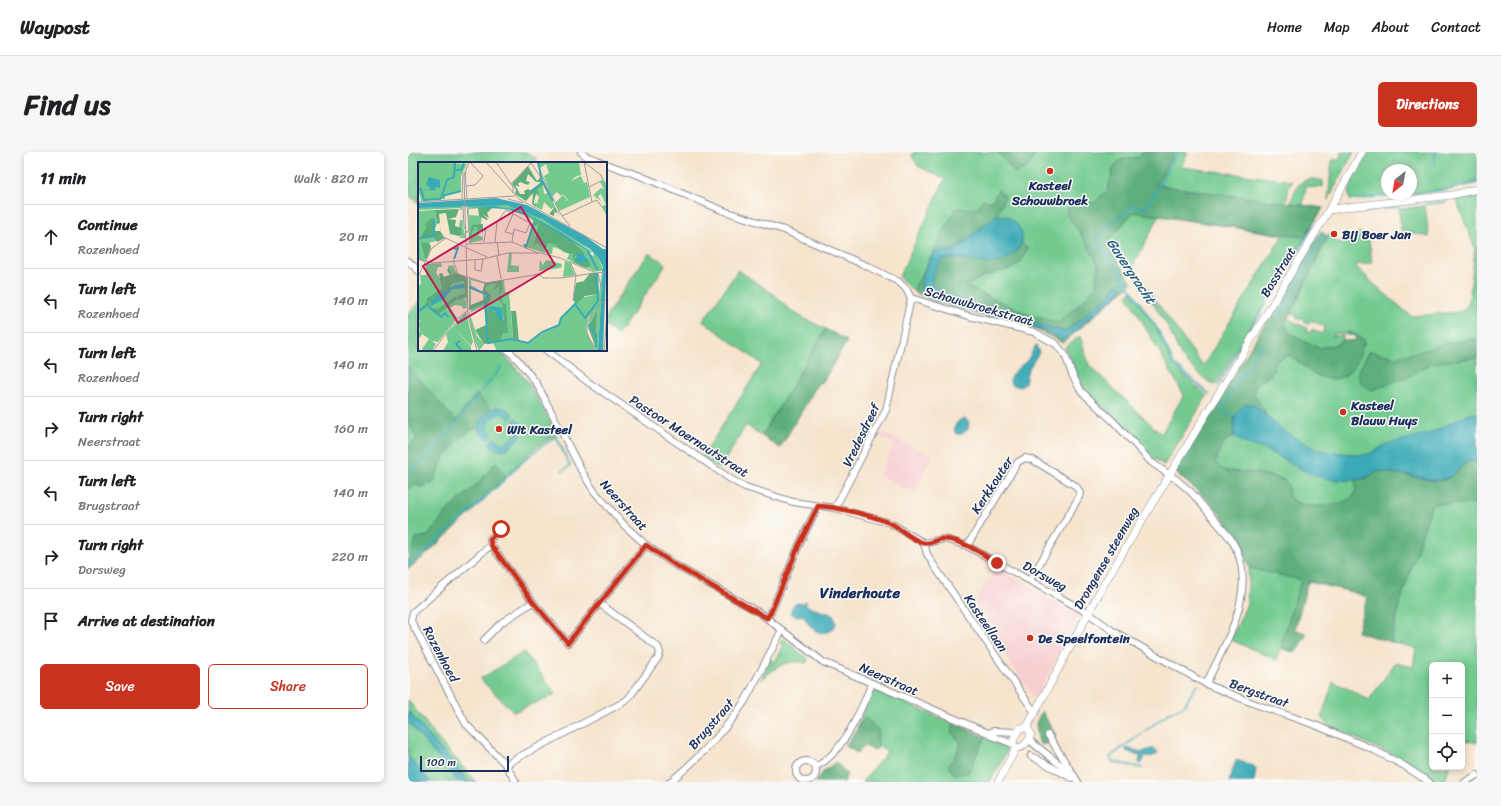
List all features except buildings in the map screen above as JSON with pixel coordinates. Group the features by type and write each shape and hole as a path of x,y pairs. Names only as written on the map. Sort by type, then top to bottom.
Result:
{"street":[{"name":"Schouwbroekstraat","path":"581,152 586,156 602,162"},
{"name":"Bosstraat","path":"1212,404 1329,210 1362,152"},
{"name":"Schouwbroekstraat","path":"607,164 724,211 784,230 867,266 899,282 906,289 911,298 969,316 1034,332 1056,344 1065,355 1072,374 1081,391 1114,422 1151,462 1191,492 1223,528 1236,547 1242,564 1242,593 1240,609 1206,684"},
{"path":"1329,210 1452,195 1477,189"},
{"path":"408,261 418,270"},
{"name":"Vredesdreef","path":"835,508 886,410 911,298"},
{"name":"Neerstraat","path":"509,351 537,384 581,470 594,491 625,526 646,545 675,565 767,618 823,662 988,733 1014,746"},
{"name":"Pastoor Moernautstraat","path":"547,351 588,382 732,480 745,487 793,502 835,508"},
{"name":"Drongense steenweg","path":"1027,727 1108,576 1212,404"},
{"name":"Kerkkouter","path":"966,546 1018,462 1025,458 1033,460 1076,486 1080,493 1030,580"},
{"path":"767,618 818,506"},
{"path":"835,508 890,523 924,543"},
{"name":"Rozenhoed","path":"501,529 490,539 491,545 413,612 411,621 466,724 506,765 516,782"},
{"name":"Dorsweg","path":"924,543 945,539 966,546 1088,613"},
{"name":"Kasteellaan","path":"924,543 927,554 933,564 1035,713"},
{"path":"491,545 533,602 568,643 646,545"},
{"path":"484,640 501,623 533,602"},
{"path":"506,765 628,699 658,658 660,653 658,647 653,642 600,603"},
{"name":"Bergstraat","path":"1088,613 1113,632 1206,684 1233,696 1315,725 1370,748 1403,765 1429,782"},
{"name":"Brugstraat","path":"670,782 692,762 738,711 745,701 782,630"},
{"path":"815,767 824,763 847,736 856,720 872,683"},
{"path":"998,782 1014,746 1017,732 1020,728 1027,727 1031,734 1028,740 1023,746 1014,746"},
{"name":"Neerstraat","path":"988,733 993,731 1017,732"},
{"path":"1048,735 1078,781"},
{"path":"1028,740 1073,775"},
{"path":"1031,756 1078,781"},
{"path":"1465,782 1477,775"}],"shaded area":[{"path":"880,432 933,456 914,492 879,476 894,443 878,436"},
{"name":"De Speelfontein","path":"997,568 1079,614 1035,700 972,605"}],"green space":[{"path":"408,152 526,152 537,159 535,162 418,162 418,203 408,194"},
{"path":"914,152 1188,152 1181,167 1292,181 1286,203 1291,203 1297,187 1305,180 1316,179 1323,181 1323,187 1318,186 1317,188 1306,186 1303,205 1323,208 1215,385 1201,376 1182,358 1168,327 1137,279 1115,250 1107,244 1132,283 1063,343 1036,329 971,313 935,302 913,291 899,277 945,179 918,166 912,156","holes":["1159,216 1283,235 1203,366 1132,268"]},
{"path":"998,152 1037,152 1028,167 1015,173"},
{"path":"1142,152 1174,152 1156,185 1323,208 1304,237 1133,212 1106,244 1132,283 1063,343 1036,329 971,313 935,302 913,291 956,208 977,209 983,199 992,202 998,190 1005,196 997,215 954,250 1017,251 1021,243 1028,248 1020,263 1013,268 982,277 965,286 1027,314 1058,323 1081,303 1096,286 1098,264 1086,242 1066,213 1071,203 1094,203 1108,189 1114,166 1121,160 1140,157"},
{"path":"1341,152 1354,152 1328,200 1332,160 1340,160"},
{"path":"1369,152 1477,152 1477,181 1453,188 1417,192 1417,164 1381,164 1381,197 1350,200 1350,189 1355,176"},
{"path":"1477,195 1477,743 1465,740 1465,662 1429,662 1429,770 1448,770 1445,782 1435,782 1399,758 1327,725 1322,716 1333,682 1369,700 1395,663 1413,667 1416,648 1391,642 1399,606 1352,592 1301,580 1277,660 1231,640 1247,604 1249,568 1246,557 1224,518 1212,504 1175,472 1271,315 1284,321 1288,319 1307,328 1306,331 1310,333 1312,329 1322,334 1325,327 1311,320 1308,324 1304,322 1305,319 1301,318 1300,320 1296,318 1297,316 1291,313 1329,234 1338,243 1360,232 1362,241 1369,240 1372,263 1355,265 1375,285 1411,316 1465,310 1469,301 1475,249 1456,199","holes":["1349,331 1365,341 1362,349 1340,343 1343,340 1343,336 1333,336 1335,333 1347,335"]},
{"path":"1425,206 1429,237 1401,230 1399,209"},
{"path":"1321,231 1327,236 1288,319 1285,322 1289,332 1305,342 1319,348 1338,344 1343,340 1356,340 1356,336 1347,335 1349,331 1365,341 1358,359 1346,375 1341,378 1334,379 1316,375 1288,355 1279,359 1274,364 1273,372 1254,389 1254,394 1264,409 1266,417 1254,405 1235,416 1234,436 1225,441 1215,462 1227,471 1257,473 1282,479 1288,484 1289,496 1294,501 1311,506 1321,506 1341,503 1349,499 1356,491 1355,480 1367,478 1375,471 1437,481 1451,477 1463,465 1477,460 1477,504 1432,504 1399,606 1391,642 1357,632 1367,597 1308,581 1295,629 1307,634 1295,653 1280,648 1301,580 1249,568 1233,533 1226,522 1204,496 1175,472"},
{"path":"649,253 666,264 618,335 607,328 607,315"},
{"path":"738,270 776,296 789,309 826,329 762,436 746,425 720,469 702,457 762,364 703,321"},
{"path":"1131,291 1157,330 1173,365 1207,396 1164,465 1147,452 1086,390 1077,375 1065,347 1080,336 1089,365 1161,434 1184,395 1127,295"},
{"path":"418,303 418,351 501,351 528,382 557,433 537,446 506,476 495,489 428,553 408,569 408,474 417,438 408,448 408,313"},
{"path":"826,329 847,341 822,383 819,382 780,448 762,436"},
{"path":"1477,338 1477,358 1432,363 1409,376 1372,390 1361,382 1359,377 1360,368 1370,351 1395,357 1419,352 1439,345"},
{"path":"408,367 456,421 476,394 491,409 480,423 479,428 467,432 445,456 433,483 422,487 416,485 408,489 408,448 417,438 408,423"},
{"path":"496,462 506,476 459,524 408,569 415,538 428,536 448,510 478,484"},
{"path":"783,638 808,659 806,663 786,663 775,669 760,682 770,660 775,662 784,645 780,643"},
{"path":"524,652 556,694 514,712 480,679"},
{"path":"875,692 884,693 1007,748 1007,751 990,782 862,782 887,752 857,726 870,697"},
{"path":"408,700 438,739 476,782 469,782 408,711"},
{"path":"1042,711 1056,736 1045,745 1040,744 1039,742 1036,723"},
{"path":"865,717 878,730 878,748 874,750 865,746 857,753 845,746"},
{"path":"408,722 459,782 430,782 408,756"},
{"path":"954,723 985,737 968,773 953,774 948,765 955,757 961,743 951,732"},
{"path":"836,762 847,774 844,782 815,782 825,770"}],"water":[{"path":"997,215 1007,216 1017,224 1022,233 1022,242 1017,251 1010,257 999,262 989,264 956,258 943,259 937,267 931,281 935,287 948,295 1061,331 1068,330 1110,294 1117,285 1121,286 1120,292 1063,340 1042,329 989,315 921,290 923,276 934,253 954,251"},
{"path":"1036,345 1039,352 1026,375 1025,382 1020,387 1011,384 1010,380 1013,373 1028,359"},
{"path":"1245,404 1254,405 1282,430 1310,446 1322,451 1361,455 1369,454 1387,444 1431,433 1466,415 1477,413 1477,460 1468,461 1452,476 1438,481 1409,475 1376,471 1363,478 1354,480 1336,480 1326,478 1311,474 1268,451 1250,445 1234,436 1233,426 1235,418"},
{"path":"495,407 506,409 513,416 510,419 502,413 492,418 486,427 492,435 488,439 480,433 479,426 485,415"},
{"path":"516,418 521,425 522,432 518,439 505,449 498,450 493,448 491,441 495,438 502,444 509,441 515,435 517,430 514,421"},
{"path":"965,418 969,422 968,429 962,434 956,434 956,424"},
{"path":"806,601 806,605 809,607 834,616 836,623 832,629 822,633 819,632 810,626 802,615 796,616 792,614 791,609 794,604 801,604"},
{"path":"408,711 468,782 459,782 408,722"},
{"path":"1126,748 1142,752 1154,748 1158,752 1154,756 1145,756 1141,764 1139,763 1140,756 1126,751"},
{"path":"408,756 430,782 408,782"},
{"path":"1236,760 1254,766 1256,769 1254,782 1229,782"}],"waterway":[{"name":"Gavergracht","path":"1177,152 1147,208 1132,206 1099,235 1098,244 1113,262 1158,330 1174,364 1209,394"},
{"path":"1435,152 1435,164"},
{"path":"1417,193 1447,190 1477,183"},
{"path":"1455,200 1477,196"},
{"path":"1354,200 1381,197"},
{"path":"1425,204 1446,202"},
{"path":"1383,209 1399,207"},
{"path":"1353,213 1373,210"},
{"path":"1270,298 1312,228"},
{"path":"1280,316 1324,234"},
{"name":"Gavergracht","path":"1119,285 1126,280"},
{"path":"1218,385 1267,302"},
{"path":"1222,407 1263,343"},
{"path":"494,377 501,367"},
{"path":"482,390 491,380"},
{"path":"459,419 479,394"},
{"name":"Gavergracht","path":"1221,411 1235,416"},
{"path":"408,474 440,443 457,422"},
{"path":"408,566 498,486 520,464 556,436 570,466 562,471"},
{"path":"1143,768 1113,762 1110,757 1169,713 1184,706 1195,687 1198,685"}],"place":[{"name":"Kasteel Schouwbroek","path":"1050,171"},
{"name":"Bij Boer Jan","path":"1334,234"},
{"name":"Kasteel Blauw Huys","path":"1343,412"},
{"name":"Wit Kasteel","path":"499,429"},
{"name":"De Speelfontein","path":"1030,638"}],"district":[{"name":"Vinderhoute","path":"860,593"}],"route":[{"path":"501,529 490,539 491,545 533,602 568,643 646,545 675,565 767,618 818,506 835,508 890,523 924,543 933,542 940,539 950,540 966,546 997,563"}]}
